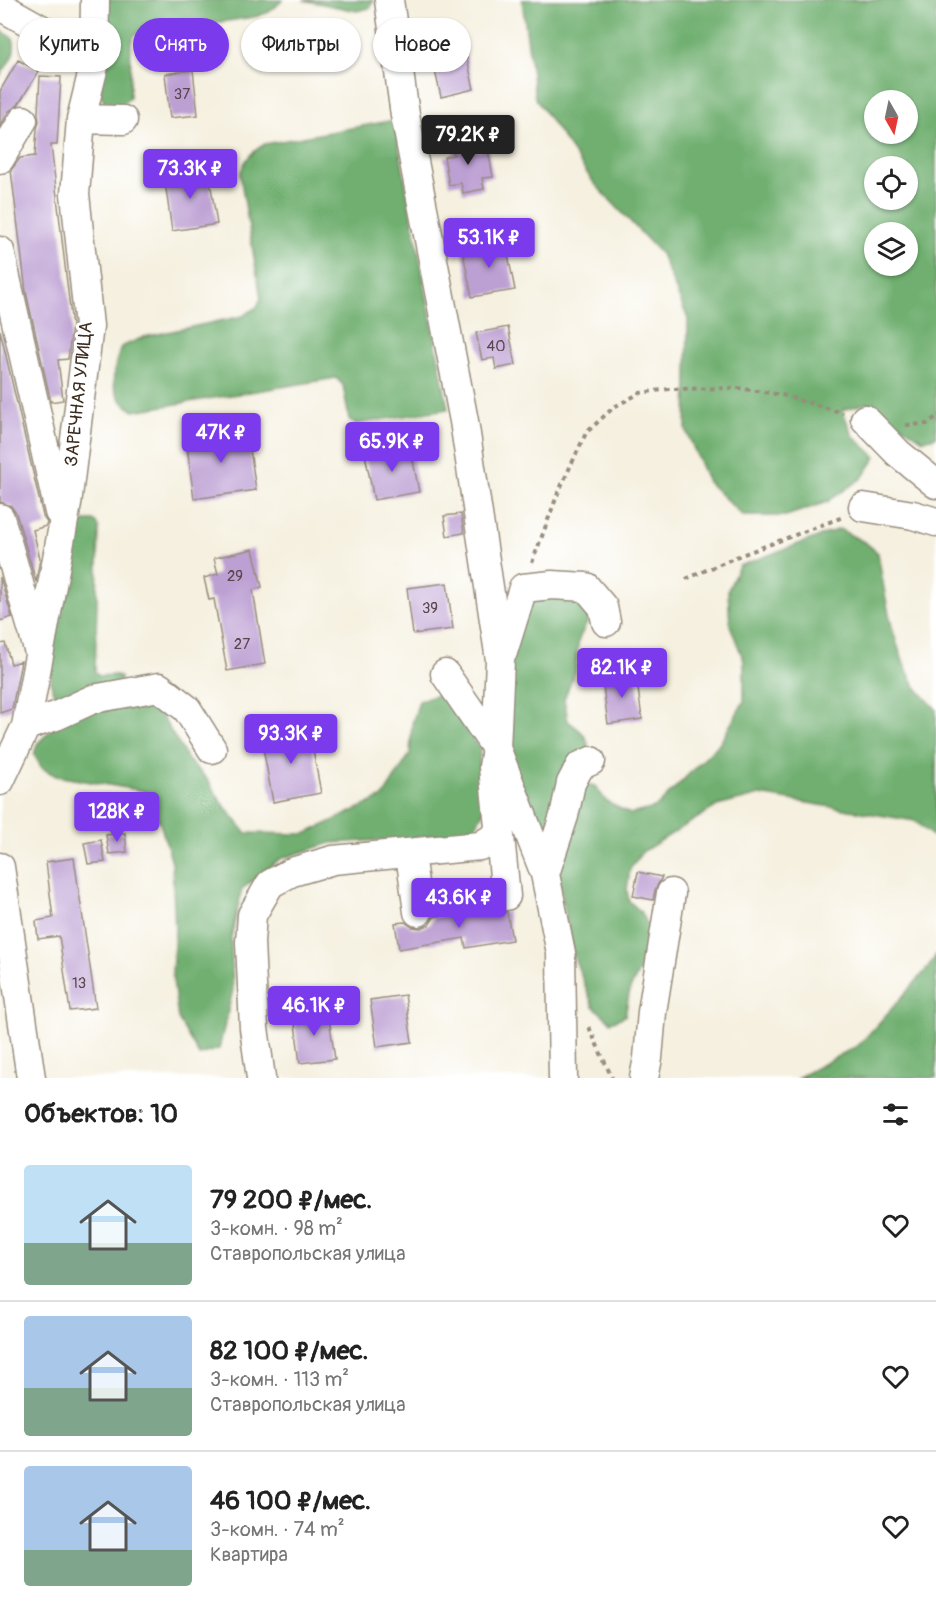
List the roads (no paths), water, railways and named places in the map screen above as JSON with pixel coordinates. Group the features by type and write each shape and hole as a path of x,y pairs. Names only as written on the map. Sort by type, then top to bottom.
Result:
{"street":[{"name":"ЗАРЕЧНАЯ УЛИЦА","path":"95,0 95,18"},
{"path":"389,0 405,115 464,422 500,660 493,767 506,896"},
{"path":"0,6 21,18"},
{"name":"ЗАРЕЧНАЯ УЛИЦА","path":"0,781 39,654 63,529 89,326 75,194 81,119 93,72"},
{"path":"81,119 123,120"},
{"path":"0,159 23,120"},
{"path":"0,251 63,529"},
{"path":"865,419 898,453 936,484"},
{"path":"863,507 913,515 936,522"},
{"path":"0,518 39,654"},
{"path":"500,660 523,588 552,585 586,587 603,607 606,622"},
{"path":"445,674 496,748 545,874 561,953 563,1078"},
{"path":"15,732 93,699 159,687 187,709 212,749"},
{"path":"545,874 572,783 580,766 591,761"},
{"path":"261,1078 254,1028 250,942 252,915 270,884 292,872 333,860 480,846 499,834"},
{"path":"410,854 418,912"},
{"path":"0,867 31,1078"},
{"path":"644,1078 671,893"}]}
